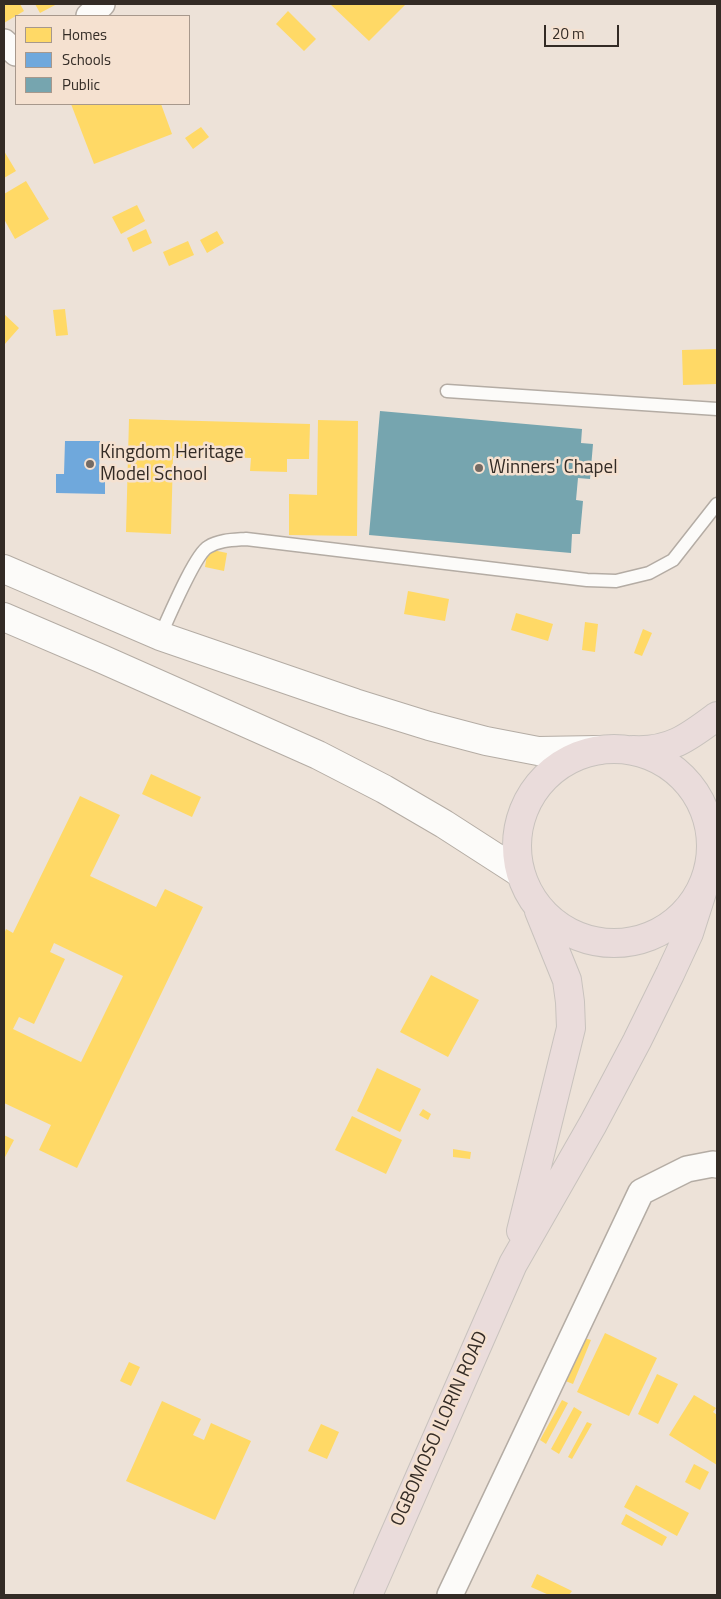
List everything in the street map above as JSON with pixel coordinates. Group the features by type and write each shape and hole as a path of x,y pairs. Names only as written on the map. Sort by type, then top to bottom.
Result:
{"highway":[{"path":"513,1264 571,1028 567,980 535,903 520,873 516,840 524,809 541,781 567,761 610,750 648,751 668,746 688,738 717,716"},
{"path":"513,1264 593,1124 637,1041 689,933 711,867 712,838 706,811 692,788 673,769 649,755 610,750"},
{"path":"535,903 560,927 592,941 626,943 659,933 686,912 711,867"},
{"name":"OGBOMOSO ILORIN ROAD","path":"368,1595 513,1264"}],"street":[{"path":"90,15 102,4"},
{"path":"4,42 15,51"},
{"path":"4,570 160,636 355,703 429,726 486,741 538,751 610,750"},
{"path":"4,617 120,666 318,755 384,789 444,824 520,873"},
{"path":"450,1595 641,1192 687,1169 713,1164 717,1165"}],"lane":[{"path":"447,392 717,408"},
{"path":"160,636 197,559 206,548 220,542 246,539 616,582 649,573 672,560 717,504"}],"building: Homes":[{"path":"4,4 20,4 24,11 4,23"},
{"path":"35,4 57,4 40,13"},
{"path":"330,4 406,4 369,41"},
{"path":"288,11 316,39 304,51 276,24"},
{"path":"71,105 161,105 172,134 94,164"},
{"path":"201,127 209,137 193,149 185,138"},
{"path":"4,151 16,171 4,178"},
{"path":"26,181 49,219 15,239 4,219 4,194"},
{"path":"137,205 145,221 121,234 112,217"},
{"path":"146,229 152,243 133,252 127,238"},
{"path":"217,231 224,243 207,253 200,240"},
{"path":"188,241 194,255 169,266 163,252"},
{"path":"65,309 68,335 56,336 53,310"},
{"path":"4,314 19,328 4,345"},
{"path":"717,349 717,384 683,385 682,350"},
{"path":"129,419 310,424 309,459 287,459 287,472 250,471 251,458 173,456 171,534 126,532"},
{"path":"318,420 358,421 357,536 289,535 289,494 317,495"},
{"path":"208,549 227,553 224,571 205,567"},
{"path":"408,591 449,599 445,621 404,614"},
{"path":"516,613 553,624 548,641 511,630"},
{"path":"585,622 598,624 595,652 582,650"},
{"path":"643,629 652,633 642,656 634,653"},
{"path":"151,774 201,797 192,817 142,794"},
{"path":"80,796 120,815 90,876 156,907 165,889 203,907 77,1168 39,1150 51,1125 4,1103 4,934 6,929 13,933","holes":["54,943 123,976 81,1062 13,1029 19,1017 34,1024 65,959 50,952"]},
{"path":"431,975 479,1000 448,1057 400,1032"},
{"path":"377,1068 421,1089 400,1132 357,1111"},
{"path":"423,1109 431,1114 428,1120 419,1115"},
{"path":"352,1116 402,1140 386,1174 335,1150"},
{"path":"4,1135 14,1140 4,1159"},
{"path":"453,1149 471,1152 470,1159 453,1157"},
{"path":"605,1333 657,1358 629,1416 577,1392"},
{"path":"581,1337 591,1340 573,1384 563,1380"},
{"path":"129,1362 140,1367 131,1386 120,1381"},
{"path":"657,1374 678,1384 658,1424 638,1414"},
{"path":"694,1395 716,1408 713,1412 717,1415 717,1465 669,1435"},
{"path":"562,1400 568,1403 546,1444 540,1440"},
{"path":"162,1401 201,1419 193,1435 204,1440 211,1423 251,1441 215,1520 126,1481"},
{"path":"574,1407 582,1412 559,1454 551,1449"},
{"path":"587,1422 592,1424 572,1459 568,1457"},
{"path":"321,1424 339,1432 327,1459 308,1451"},
{"path":"694,1464 709,1472 700,1490 685,1482"},
{"path":"636,1485 689,1513 677,1536 624,1507"},
{"path":"626,1514 667,1537 662,1546 621,1524"},
{"path":"537,1574 572,1591 569,1595 549,1595 531,1587"}],"building: Schools":[{"path":"65,441 100,441 99,474 105,474 105,494 56,493 56,474 64,474"}],"building: Public":[{"path":"380,411 582,429 581,443 593,444 590,479 578,478 576,500 583,501 580,534 572,534 571,553 369,535"}],"place":[{"name":"Kingdom Heritage Model School","path":"90,464"},
{"name":"Winners' Chapel","path":"479,468"}]}
